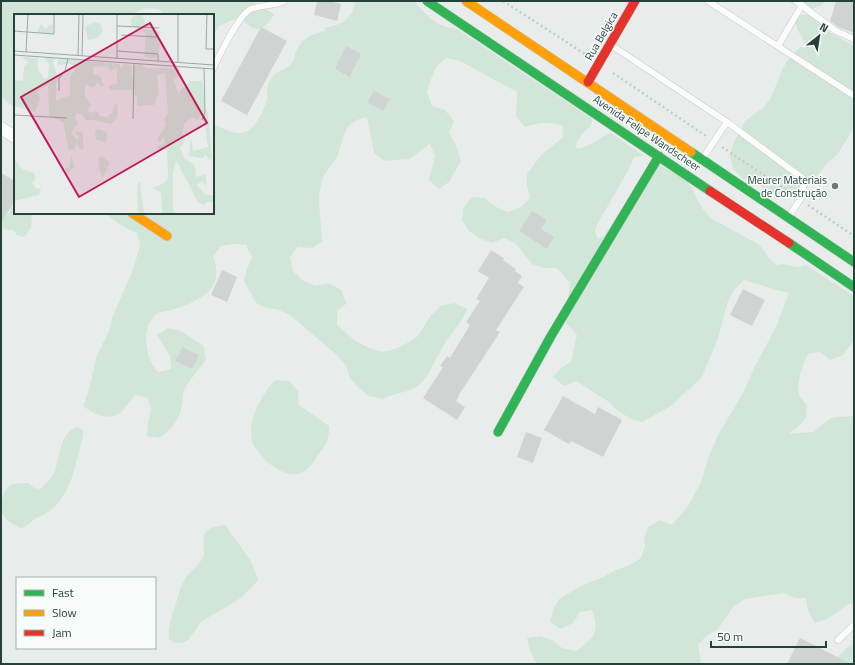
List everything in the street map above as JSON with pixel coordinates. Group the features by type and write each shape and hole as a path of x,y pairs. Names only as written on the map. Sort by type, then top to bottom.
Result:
{"main road":[{"name":"Avenida Felipe Wandscheer","path":"427,1 854,287"},
{"name":"Avenida Felipe Wandscheer","path":"466,1 854,262"},
{"name":"Rua Belgica","path":"588,82 635,1"},
{"path":"498,432 551,336 659,156"},
{"path":"134,214 167,236"}],"street":[{"path":"1,128 14,136"}],"lane":[{"path":"214,67 226,44 246,12 252,8 284,1"},
{"path":"708,1 853,95"},
{"path":"796,1 836,31 854,39"},
{"path":"778,46 802,5"},
{"path":"610,44 727,122 805,180 800,200 788,218"},
{"path":"702,160 727,122"},
{"path":"838,640 854,625"}],"path":[{"path":"503,1 599,63 854,236"}],"green space":[{"path":"1,1 247,1 256,3 274,14 265,26 258,29 254,29 237,18 219,26 214,34 214,14 163,14 159,9 146,8 134,13 125,14 14,14 14,107 1,97"},
{"path":"355,1 414,1 433,20 443,26 457,29 592,119 591,126 581,136 576,148 582,148 611,133 644,156 634,157 629,169 597,225 595,231 598,239 604,236 652,162 686,178 703,209 712,219 758,244 777,265 783,264 798,267 806,265 854,296 854,340 843,355 830,360 820,352 808,354 802,368 798,385 799,395 807,405 806,418 797,428 788,434 814,432 823,423 832,418 854,415 854,604 849,604 827,619 815,623 808,611 806,598 795,598 784,593 745,599 733,607 718,629 698,644 701,664 538,664 531,652 527,638 540,636 552,640 562,648 576,651 594,634 595,624 592,610 580,612 573,623 561,629 550,622 553,610 559,599 581,586 630,565 641,558 645,546 644,539 648,527 660,520 672,525 688,506 700,484 718,435 744,391 755,366 776,327 789,293 744,280 734,290 728,301 718,338 702,377 671,406 642,422 631,419 618,411 609,402 576,381 564,386 553,377 561,368 571,362 577,335 565,322 570,283 557,268 544,268 532,264 515,243 504,238 493,243 481,239 469,231 462,220 463,208 472,197 485,198 496,207 508,212 521,207 530,198 527,186 527,174 541,155 562,138 563,126 553,123 544,123 525,127 516,117 517,92 460,61 446,58 437,66 427,92 432,106 445,110 454,121 449,133 456,145 461,161 449,182 439,189 429,180 435,156 430,144 409,159 384,161 374,153 367,117 359,119 353,122 346,130 337,157 323,178 319,194 322,242 312,248 298,247 290,257 293,271 302,280 316,286 329,283 341,290 347,303 337,311 337,325 357,342 382,352 395,349 418,336 431,315 441,306 454,303 467,309 462,320 446,341 427,376 419,385 408,391 382,399 369,396 350,378 346,366 338,356 290,315 256,303 244,281 252,257 246,245 234,244 221,246 213,257 216,267 216,277 209,291 187,305 158,313 151,320 148,326 146,337 147,351 149,358 158,372 171,369 170,356 157,335 168,328 181,331 204,346 206,360 184,390 181,411 171,428 159,438 147,436 151,410 148,398 135,395 120,413 109,417 95,413 83,406 88,393 97,355 109,331 112,318 133,270 140,245 137,233 128,229 106,214 214,214 214,124 236,133 242,133 251,128 259,119 267,101 269,82 278,72 292,63 300,44 307,38 325,31 324,28 341,23 349,17"},
{"path":"787,1 824,1 823,4 808,10"},
{"path":"805,14 816,19 831,33 854,46 854,121 851,133 837,155 827,163 812,183 802,192 776,197 765,190 756,180 743,179 733,169 730,156 733,144 745,121 765,106 772,96 787,61 805,42 798,31 794,18"},
{"path":"14,202 14,214 32,214 31,228 24,237 16,235 15,231 1,228 1,219 9,213"},
{"path":"275,380 289,381 298,391 299,405 329,426 328,439 325,446 309,468 299,473 287,473 271,465 262,456 252,441 252,424 256,408"},
{"path":"77,427 83,430 83,436 73,475 65,494 52,509 24,527 21,528 9,521 3,515 2,511 2,502 6,489 12,484 18,483 28,483 34,488 40,489 43,487 55,470 64,438 71,430"},
{"path":"225,525 251,561 258,580 238,600 202,621 188,640 182,643 175,643 169,639 169,628 181,586 186,577 202,559 204,553 204,535 206,532 212,527"},
{"path":"854,642 854,664 833,664 836,658"}],"building":[{"path":"317,1 329,1 341,4 337,21 314,15"},
{"path":"836,1 854,1 854,33 838,27 830,21"},
{"path":"261,27 287,41 247,115 221,101"},
{"path":"346,46 361,54 350,77 335,69"},
{"path":"374,91 390,99 383,111 367,102"},
{"path":"1,173 14,180 14,202 1,223"},
{"path":"532,211 547,220 541,229 554,237 547,249 519,231"},
{"path":"491,250 504,258 503,260 516,269 515,271 522,276 518,283 524,287 496,330 500,332 458,396 456,401 465,407 457,420 423,398 443,367 440,366 447,356 450,358 470,325 466,322 480,301 476,299 489,278 478,271"},
{"path":"222,270 237,277 227,302 211,295"},
{"path":"743,289 765,300 752,326 730,315"},
{"path":"182,347 199,355 192,369 175,361"},
{"path":"563,396 595,414 598,407 622,420 603,457 571,441 569,444 544,430"},
{"path":"526,432 542,438 533,463 517,457"},
{"path":"800,638 851,664 787,664"}],"traffic: fast":[{"path":"427,1 710,191"},
{"path":"691,152 854,262"},
{"path":"498,432 551,336 659,156"},
{"path":"789,243 854,287"}],"traffic: slow":[{"path":"466,1 691,152"},
{"path":"134,214 167,236"}],"traffic: jam":[{"path":"588,82 635,1"},
{"path":"710,191 789,243"}],"place":[{"name":"Meurer Materiais de Construção","path":"835,186"}]}
